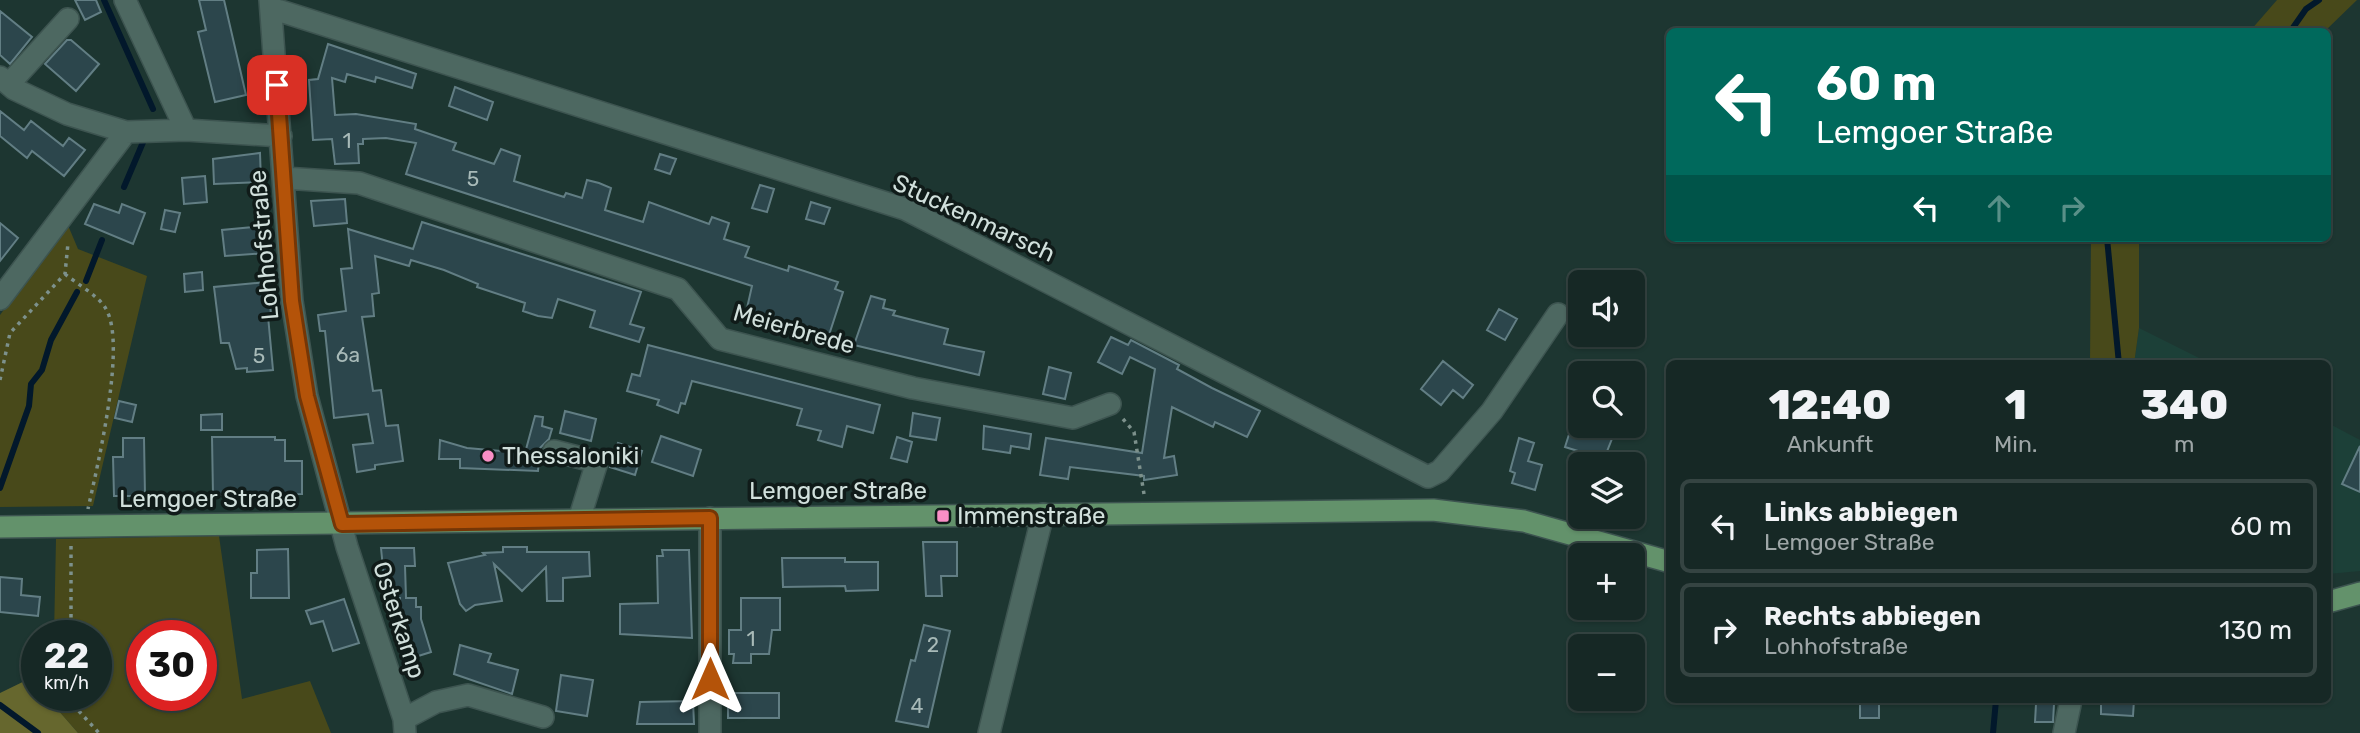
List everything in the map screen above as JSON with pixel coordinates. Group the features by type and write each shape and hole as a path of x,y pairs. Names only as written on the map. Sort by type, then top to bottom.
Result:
{"main road":[{"name":"Lemgoer Straße","path":"0,527 1433,510 1524,521 1666,561"},
{"path":"2331,601 2360,593"}],"street":[{"path":"125,0 186,130"},
{"name":"Lohhofstraße","path":"270,4 285,178 292,301 307,396 342,524"},
{"name":"Stuckenmarsch","path":"270,4 905,209 1428,477 1440,471 1492,411 1558,314"},
{"path":"68,19 4,81 67,114 126,132 186,130 281,136"},
{"path":"0,299 126,132"},
{"name":"Meierbrede","path":"285,178 359,183 678,289 720,339 913,388 1073,418 1110,404"},
{"path":"554,451 597,462 579,520"},
{"path":"989,733 1043,514"},
{"path":"710,518 710,733"},
{"name":"Osterkamp","path":"342,524 404,726"},
{"path":"404,726 436,702 468,695 543,717"},
{"path":"2064,733 2070,703"}],"path":[{"path":"0,380 10,333 65,274 68,242 59,222"},
{"path":"65,274 106,309 114,354 109,393 78,526 72,620"},
{"path":"1110,404 1134,432 1148,514"},
{"path":"79,711 99,733"}],"shaded area":[{"path":"2277,0 2357,0 2328,28 2253,28"},
{"path":"67,223 78,249 147,276 93,506 0,507 0,315"},
{"path":"2091,242 2139,242 2139,328 2135,360 2090,360"},
{"path":"2139,328 2203,360 2135,360"},
{"path":"2331,425 2360,440 2360,571 2331,574"},
{"path":"219,536 242,699 310,681 331,733 78,733 59,711 112,711 112,620 54,620 56,539"},
{"path":"21,683 21,711 59,711 78,733 0,733 0,693"}],"building":[{"path":"75,0 96,0 101,12 85,20"},
{"path":"199,0 224,0 246,95 215,102 198,32 206,30"},
{"path":"0,11 32,37 10,64 0,55"},
{"path":"67,40 71,40 99,64 76,91 45,64"},
{"path":"328,44 416,74 412,88 376,77 375,82 347,74 345,82 332,78 335,115 356,114 416,124 415,129 456,143 453,150 494,164 501,149 520,156 514,181 564,197 566,193 582,198 587,180 599,183 611,188 605,210 643,222 649,202 709,224 712,217 729,223 724,239 749,247 745,257 788,271 789,266 838,282 835,289 843,292 828,338 745,317 752,286 406,174 416,143 386,138 363,139 363,144 358,144 359,163 335,164 332,139 313,140 309,80 318,79"},
{"path":"455,87 493,102 487,120 449,106"},
{"path":"0,111 24,130 31,121 63,146 69,138 85,150 64,176 32,151 27,158 0,136"},
{"path":"260,153 261,182 214,184 213,159"},
{"path":"660,154 676,159 670,174 655,169"},
{"path":"205,176 207,202 184,204 182,178"},
{"path":"760,185 774,189 767,212 752,208"},
{"path":"345,199 347,223 314,226 311,201"},
{"path":"811,202 830,208 824,224 806,219"},
{"path":"94,204 119,213 122,204 145,213 133,244 85,224"},
{"path":"165,210 180,213 175,232 161,229"},
{"path":"422,222 641,292 630,324 644,328 639,342 590,327 595,311 558,299 552,318 538,316 523,311 525,303 477,287 478,284 444,270 411,260 409,266 375,256 379,293 372,294 374,316 362,317 373,391 381,390 386,426 398,425 403,461 375,465 375,469 357,472 353,445 373,443 368,414 334,418 325,331 320,331 318,315 346,311 341,269 352,268 348,229 413,249"},
{"path":"0,223 18,238 0,261"},
{"path":"263,226 266,253 225,256 222,230"},
{"path":"202,272 203,290 185,292 184,274"},
{"path":"268,282 273,370 247,372 247,368 236,369 229,343 221,343 214,287"},
{"path":"871,296 885,300 883,308 895,311 893,315 948,329 944,344 984,352 979,375 854,345"},
{"path":"1499,309 1517,319 1505,340 1487,330"},
{"path":"1111,337 1128,345 1131,340 1179,365 1177,369 1260,411 1247,437 1215,422 1213,427 1172,407 1164,458 1174,456 1177,475 1144,480 1144,476 1070,467 1068,479 1040,475 1046,438 1142,453 1155,369 1130,357 1122,374 1098,362"},
{"path":"648,345 880,405 873,433 847,426 842,447 828,443 818,440 821,431 797,425 802,409 692,381 685,404 681,403 678,413 657,405 659,400 627,391 632,374 640,376"},
{"path":"1443,361 1473,385 1463,398 1453,390 1441,405 1421,389"},
{"path":"1049,367 1071,373 1065,399 1043,394"},
{"path":"119,401 136,405 132,422 115,418"},
{"path":"565,411 596,419 591,441 560,433"},
{"path":"913,413 940,418 936,440 910,436"},
{"path":"222,414 222,430 201,430 201,415"},
{"path":"535,416 543,417 542,426 552,429 549,439 540,448 538,471 460,468 460,459 439,459 440,440 467,448 501,451 503,448 525,453"},
{"path":"984,426 1031,434 1029,449 1011,446 1010,453 983,449"},
{"path":"661,436 701,450 693,476 652,462"},
{"path":"212,437 275,437 275,440 285,440 285,461 302,461 302,494 213,495"},
{"path":"897,437 912,442 907,462 891,458"},
{"path":"123,438 144,438 145,496 114,496 113,457 123,457"},
{"path":"1519,438 1534,443 1528,461 1542,465 1535,490 1512,483 1515,473 1510,471"},
{"path":"1568,438 1612,438 1607,452 1581,452 1565,447"},
{"path":"618,443 642,451 635,475 610,467"},
{"path":"2360,446 2360,492 2342,484"},
{"path":"923,542 957,542 957,576 941,576 942,596 926,596"},
{"path":"503,547 527,547 527,552 589,552 590,576 563,578 563,601 547,601 546,567 522,591 494,564 502,601 475,605 466,611 460,604 448,563 485,555 483,553 503,552"},
{"path":"381,548 414,548 415,566 405,566 406,598 416,598 416,607 421,607 421,619 431,652 412,658 400,620 400,598 386,598"},
{"path":"288,549 289,598 251,598 251,573 257,573 257,550"},
{"path":"662,550 689,550 692,638 620,634 620,604 658,603 657,556 663,556"},
{"path":"782,558 845,558 845,562 878,562 878,590 846,591 845,586 783,587"},
{"path":"0,577 22,579 21,595 40,597 38,616 0,612"},
{"path":"741,598 780,598 780,630 772,630 769,654 751,654 751,663 733,663 734,654 729,654 729,630 741,630"},
{"path":"344,599 359,643 333,651 323,621 311,624 306,611"},
{"path":"924,625 950,631 928,727 896,721 911,660 915,661"},
{"path":"460,645 491,654 488,662 518,670 512,694 454,674"},
{"path":"561,675 593,680 587,716 556,711"},
{"path":"728,693 779,693 779,718 728,718"},
{"path":"693,701 694,724 637,724 640,702"},
{"path":"1860,703 1879,703 1879,718 1860,718"},
{"path":"2101,703 2134,703 2133,716 2101,714"},
{"path":"2036,704 2054,704 2053,722 2035,722"}],"waterway":[{"path":"104,0 153,109"},
{"path":"2293,28 2306,9 2319,0"},
{"path":"124,187 144,140"},
{"path":"86,281 102,240"},
{"path":"2107,242 2119,360"},
{"path":"0,488 29,406 31,384 42,370 51,340 77,292"},
{"path":"1993,733 1996,703"},
{"path":"0,705 38,733"}],"place":[{"name":"Thessaloniki","path":"488,456"},
{"name":"Immenstraße","path":"943,516"}],"route":[{"path":"277,85 292,301 307,396 342,524 710,518 710,679"}]}
